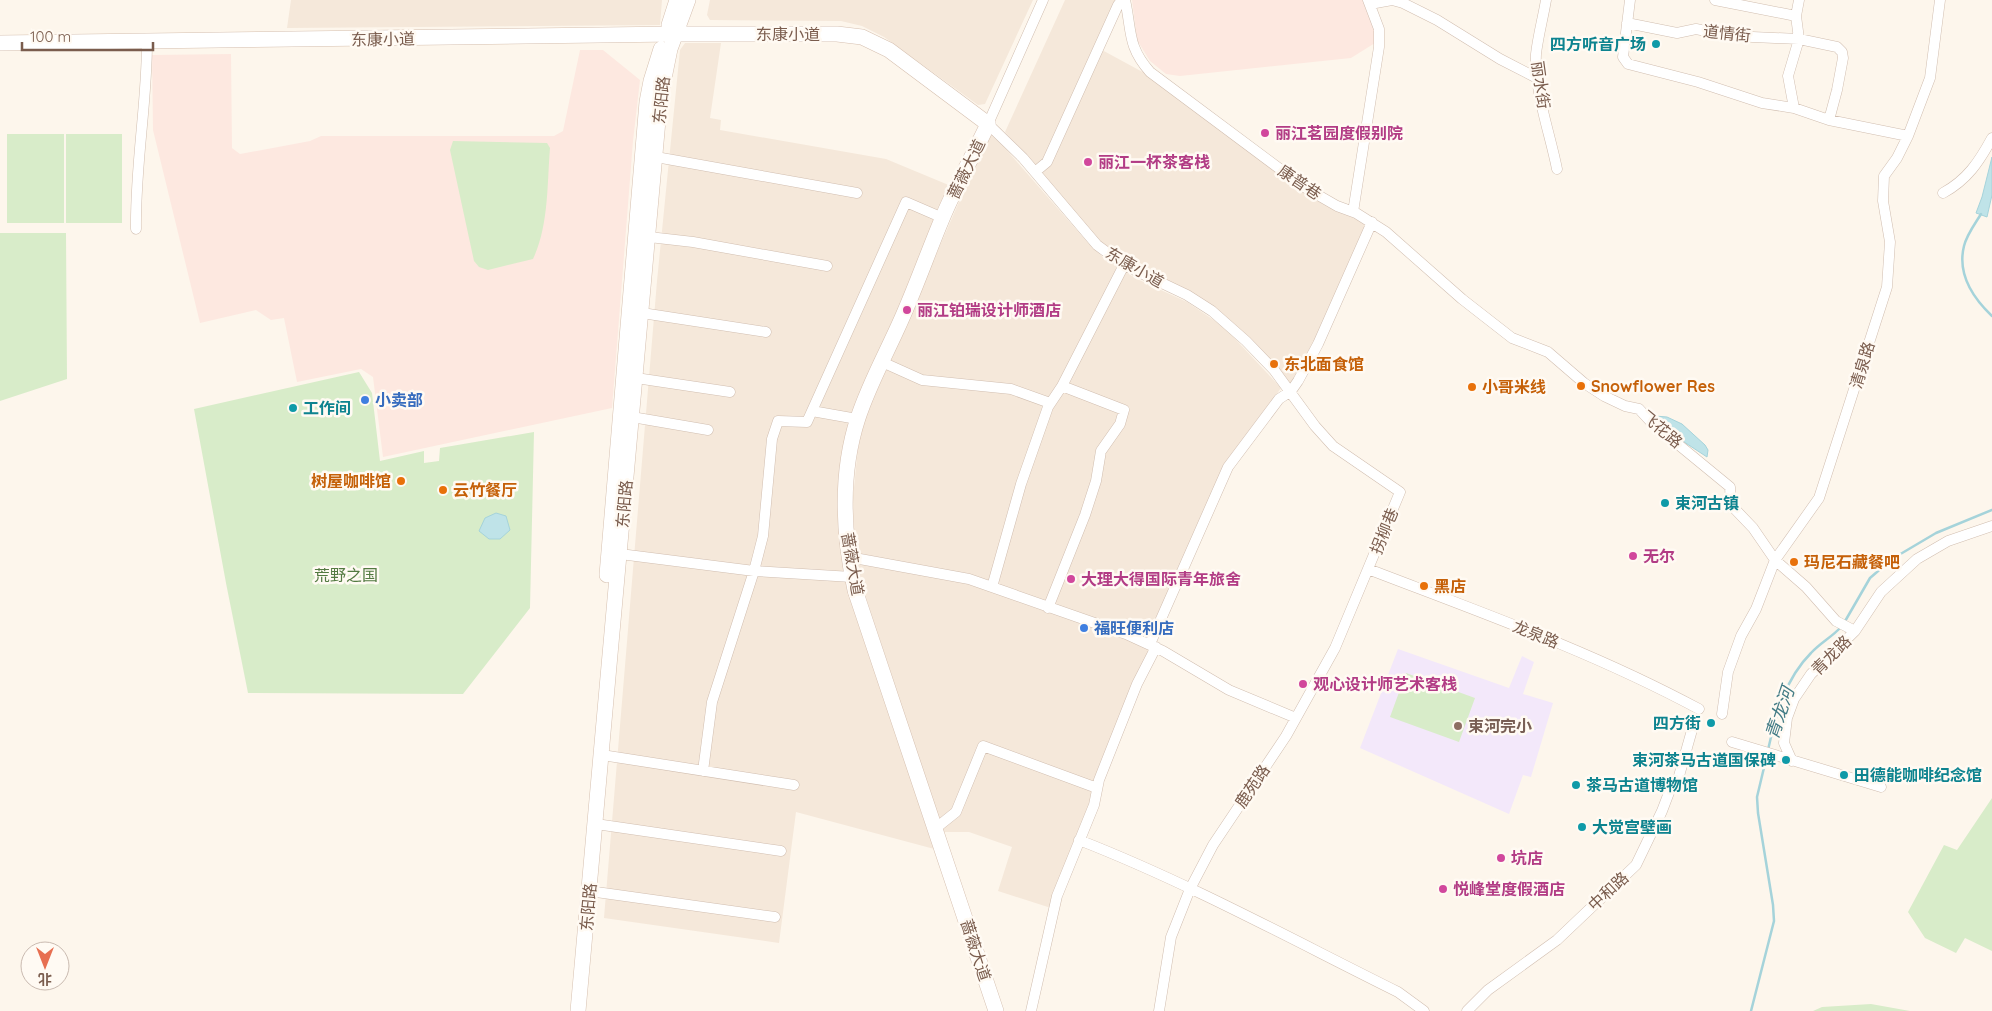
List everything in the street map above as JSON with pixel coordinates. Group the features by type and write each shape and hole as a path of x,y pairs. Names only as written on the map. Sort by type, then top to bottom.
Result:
{"main road":[{"name":"东阳路","path":"578,1011 662,81 676,0"},
{"name":"东阳路","path":"568,1011 647,102 653,71 688,0"},
{"name":"东康小道","path":"0,43 670,34 837,34 862,38 889,50 988,124"},
{"name":"蔷薇大道","path":"988,124 943,218 858,419 850,450 846,484 846,515 852,577 996,1011"}],"street":[{"path":"988,124 1043,0"},
{"path":"1036,172 1048,162 1118,5 1124,0"},
{"name":"康普巷","path":"1124,0 1131,42 1140,61 1150,72 1304,187 1337,206 1372,222 1386,232 1462,299 1512,338"},
{"path":"1353,212 1379,47 1379,29 1369,2 1392,0 1403,3 1437,20 1500,59 1537,78"},
{"name":"丽水街","path":"1546,0 1536,54 1537,78 1550,145 1557,169"},
{"path":"1630,0 1623,57 1628,64 1698,82 1762,102 1794,108 1829,120 1908,136"},
{"path":"1715,0 1796,16"},
{"path":"1794,108 1788,76 1799,38 1796,16 1799,0"},
{"name":"清泉路","path":"1722,714 1728,672 1741,636 1756,609 1775,560 1819,498 1887,286 1890,242 1883,201 1884,176 1897,158 1908,136 1930,78 1940,0"},
{"name":"道情街","path":"1627,23 1678,33 1696,29 1731,36 1799,38 1834,46 1842,52 1843,58 1838,90 1829,120"},
{"path":"136,229 135,191 147,73 147,42"},
{"name":"东康小道","path":"988,124 1036,172 1090,237 1106,252 1124,265 1188,295 1212,311 1260,354 1291,391 1315,426 1333,446 1400,492"},
{"path":"1943,193 1968,176 1978,164 1992,138"},
{"path":"656,157 858,193"},
{"path":"703,771 712,702 754,571 763,536 772,438 778,421 807,422 906,202 943,218"},
{"path":"1031,1011 1057,896 1094,805 1099,780 1137,684 1228,468 1279,399 1291,391 1318,344 1372,222"},
{"path":"649,237 693,242 827,266"},
{"path":"992,588 1021,484 1050,404 1062,386 1124,265"},
{"path":"642,313 766,332"},
{"name":"飞花路","path":"1512,338 1548,352 1584,383 1604,396 1625,406 1639,409 1652,423 1730,487 1731,505 1753,528 1775,560 1806,587 1836,621 1851,630"},
{"path":"882,362 922,380 1011,389 1050,404"},
{"path":"636,378 730,392"},
{"path":"1048,608 1085,515 1096,481 1101,451 1120,424 1124,410 1062,386"},
{"path":"812,411 858,419"},
{"path":"632,417 708,430"},
{"name":"拐柳巷","path":"1368,569 1400,492"},
{"name":"青龙路","path":"1789,760 1784,743 1787,718 1794,699 1811,674 1851,630 1881,592 1917,559 1948,541 1992,526"},
{"path":"620,554 754,571 852,577"},
{"path":"849,557 969,579 1126,634 1153,646 1229,690 1296,718"},
{"name":"龙泉路","path":"1368,569 1549,638 1648,682 1699,709"},
{"name":"鹿苑路","path":"1159,1011 1171,937 1190,889 1213,845 1286,736 1335,648 1368,569"},
{"name":"中和路","path":"1467,1011 1488,990 1557,940 1636,865 1670,790 1677,782 1692,730"},
{"path":"1732,742 1881,787"},
{"path":"936,828 956,812 983,746 1097,788"},
{"path":"602,755 794,785"},
{"path":"596,824 781,851"},
{"path":"1079,840 1139,864 1398,992 1424,1011"},
{"path":"590,891 775,917"}],"shaded area":[{"path":"291,0 662,0 660,25 287,28"},
{"path":"710,0 1033,0 985,104 978,105 884,37 862,26 841,21 710,20 707,15"},
{"path":"1065,0 1114,0 1123,4 1102,50 1161,82 1323,197 1376,219 1350,280 1294,389 1237,326 1206,301 1118,258 1092,234 1005,132"},
{"path":"1132,0 1364,0 1375,24 1375,43 1351,58 1180,76 1166,74 1150,61 1137,40"},
{"path":"685,43 721,43 710,118 721,120 720,130 886,159 951,186 858,403 842,550 938,850 796,812 779,943 604,918 657,281 680,50"},
{"path":"580,50 603,50 640,80 633,141 612,408 383,457 373,377 361,369 297,382 284,318 271,320 256,310 200,323 153,130 152,55 231,54 232,148 240,154 310,141 321,136 554,136 563,131"},
{"path":"989,133 1004,147 1088,243 1106,260 1137,279 1187,302 1224,327 1281,388 1225,466 1152,645 1051,908 998,891 1012,847 969,832 943,832 855,564 853,497 858,448 864,420"},
{"name":"束河完小","path":"1398,649 1509,688 1522,656 1534,662 1523,694 1553,703 1531,777 1523,775 1509,814 1360,748"}],"green space":[{"path":"7,134 64,134 64,223 7,223"},
{"path":"66,134 122,134 122,223 66,223"},
{"path":"453,141 547,143 550,148 545,218 533,259 488,270 479,267 474,261 450,150"},
{"path":"0,233 66,233 67,379 0,401"},
{"name":"荒野之国","path":"359,372 372,393 380,461 424,451 424,463 439,461 440,448 534,432 530,608 463,694 248,693 194,409"},
{"path":"1406,673 1475,698 1459,742 1390,717"},
{"path":"1992,798 1992,951 1965,938 1956,953 1925,938 1908,912 1944,845 1957,850"},
{"path":"1871,1004 1910,1011 1813,1011 1822,1007"}],"water":[{"path":"1992,157 1992,195 1987,217 1976,213"},
{"path":"1655,416 1667,417 1682,424 1705,445 1708,450 1707,457 1652,421"},
{"path":"496,513 506,516 510,530 500,539 489,539 479,531 485,518"}],"waterway":[{"name":"青龙河","path":"1981,214 1965,242 1962,256 1963,266 1968,285 1992,316"},
{"name":"青龙河","path":"1844,623 1870,578 1892,559 1936,533 1992,510"},
{"name":"青龙河","path":"1768,750 1778,710 1794,674 1815,649 1841,627"},
{"name":"青龙河","path":"1751,1011 1774,921 1757,797 1767,755"}],"place":[{"name":"四方听音广场","path":"1656,44"},
{"name":"丽江茗园度假别院","path":"1265,133"},
{"name":"丽江一杯茶客栈","path":"1088,162"},
{"name":"丽江铂瑞设计师酒店","path":"907,310"},
{"name":"东北面食馆","path":"1274,364"},
{"name":"Snowflower Res","path":"1581,386"},
{"name":"小哥米线","path":"1472,387"},
{"name":"小卖部","path":"365,400"},
{"name":"工作间","path":"293,408"},
{"name":"树屋咖啡馆","path":"401,481"},
{"name":"云竹餐厅","path":"443,490"},
{"name":"束河古镇","path":"1665,503"},
{"name":"无尔","path":"1633,556"},
{"name":"玛尼石藏餐吧","path":"1794,562"},
{"name":"大理大得国际青年旅舍","path":"1071,579"},
{"name":"黑店","path":"1424,586"},
{"name":"福旺便利店","path":"1084,628"},
{"name":"观心设计师艺术客栈","path":"1303,684"},
{"name":"四方街","path":"1711,723"},
{"name":"束河完小","path":"1458,726"},
{"name":"束河茶马古道国保碑","path":"1786,760"},
{"name":"田德能咖啡纪念馆","path":"1844,775"},
{"name":"茶马古道博物馆","path":"1576,785"},
{"name":"大觉宫壁画","path":"1582,827"},
{"name":"坑店","path":"1501,858"},
{"name":"悦峰堂度假酒店","path":"1443,889"}]}
